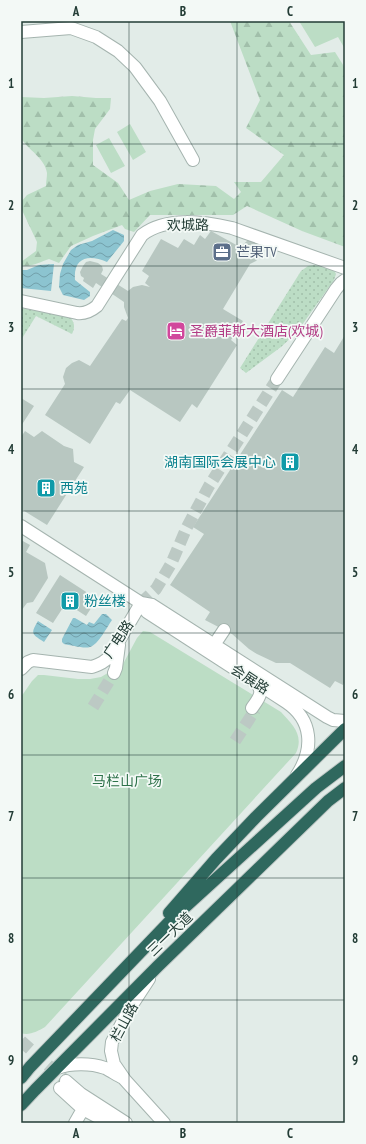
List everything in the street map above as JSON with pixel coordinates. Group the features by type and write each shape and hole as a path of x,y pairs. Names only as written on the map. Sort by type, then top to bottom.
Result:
{"highway":[{"path":"56,1040 216,859 345,729"},
{"name":"三一大道","path":"21,1078 174,917 316,788 345,766"},
{"name":"三一大道","path":"21,1106 158,966 328,801 345,788"}],"street":[{"path":"21,32 76,24 96,38 118,50 135,66 160,101 193,160"},
{"name":"欢城路","path":"21,301 77,314 91,311 97,306 142,235 148,230 158,226 171,224 197,222 232,228 345,268"},
{"path":"277,379 336,289 345,280"},
{"name":"会展路","path":"21,526 141,603 152,605 212,647 256,682 291,705 301,716 308,730 306,756 298,774 292,781"},
{"path":"21,535 36,543 48,544"},
{"name":"广电路","path":"21,669 28,662 33,660 92,667 106,661 141,603"},
{"path":"212,647 224,630"},
{"path":"114,673 120,640"},
{"name":"会展路","path":"212,647 327,717 333,720 345,721"},
{"path":"256,682 260,688 260,695 253,709 265,696 274,694"},
{"name":"栏山路","path":"158,966 130,1008 112,1042 111,1051 114,1064 125,1080 153,1118 164,1123"},
{"name":"栏山路","path":"57,1068 67,1065 94,1066 105,1068 125,1080"},
{"path":"108,1123 83,1109 63,1085 81,1094 126,1123"},
{"path":"75,1123 83,1109"}],"green space":[{"path":"230,21 289,21 311,55 335,52 345,68 345,131 343,132 345,136 345,247 302,231 247,206 233,215 150,215 134,232 125,229 122,225 71,246 59,263 49,259 31,265 21,265 21,262 36,251 37,242 21,208 21,202 27,195 46,186 47,173 46,168 40,158 21,138 21,97 44,98 72,96 111,98 110,109 95,129 93,140 93,165 118,183 129,200 150,191 178,184 216,186 234,199 241,192 234,182 261,182 284,155 246,128 260,100"},
{"path":"299,21 345,21 345,49 338,37 315,47"},
{"path":"130,124 146,152 133,160 117,132"},
{"path":"109,138 125,166 111,173 96,145"},
{"path":"314,265 334,270 336,274 334,280 297,332 281,347 246,373 240,368 301,271 308,266"},
{"path":"21,308 70,317 74,325 72,334 36,316 21,340"},
{"name":"马栏山广场","path":"143,631 150,632 281,712 290,721 296,731 299,741 298,747 296,753 45,1027 24,1034 21,1033 21,697 38,675 78,679 101,677 123,664 137,638"}],"water":[{"path":"113,230 124,235 124,241 107,262 94,258 88,258 84,259 77,266 75,280 90,292 90,296 84,300 63,295 59,287 60,274 63,264 71,250 78,245 92,241"},
{"path":"54,264 51,291 21,288 21,270 27,270 39,265"},
{"path":"102,614 106,614 112,620 93,646 81,647 64,644 62,642 62,639 73,618 87,625 89,622 94,624"},
{"path":"38,621 52,630 44,642 35,635 33,631"}],"building":[{"name":"圣爵菲斯大酒店(欢城)","path":"211,231 240,247 247,241 254,241 258,244 262,252 256,261 250,264 223,309 243,321 231,340 237,345 197,408 192,404 180,422 130,390 120,404 116,402 90,444 45,415 65,384 63,377 66,368 79,360 90,366 122,319 126,321 128,318 124,307 124,302 96,283 93,288 83,281 84,278 81,276 80,272 86,262 90,261 98,263 102,266 103,270 101,274 128,291 133,287 142,285 150,287 145,283 149,276 142,271 161,239 178,248 184,239 194,245 200,235 205,239"},
{"name":"湖南国际会展中心","path":"345,335 345,681 343,685 335,681 330,688 290,663 276,663 249,649 232,634 205,620 210,612 170,585 204,534 193,527 282,390 293,397 325,347 334,353"},
{"path":"21,398 34,406 21,426"},
{"name":"西苑","path":"25,431 34,437 42,431 64,446 73,449 74,462 84,467 47,525 21,509 21,437"},
{"path":"21,540 30,545 26,552 45,563 48,578 33,602 27,603 21,611"},
{"name":"粉丝楼","path":"60,575 97,599 86,616 66,603 53,623 36,613"}],"tunnel":[{"path":"141,603 156,589 171,564 187,527 209,486 277,379"},
{"path":"93,707 114,673"},
{"path":"235,741 255,710"},
{"path":"21,1041 66,1081"}],"place":[{"name":"芒果TV","path":"222,252"},
{"name":"圣爵菲斯大酒店(欢城)","path":"176,331"},
{"name":"湖南国际会展中心","path":"290,462"},
{"name":"西苑","path":"46,488"},
{"name":"粉丝楼","path":"70,601"}]}
